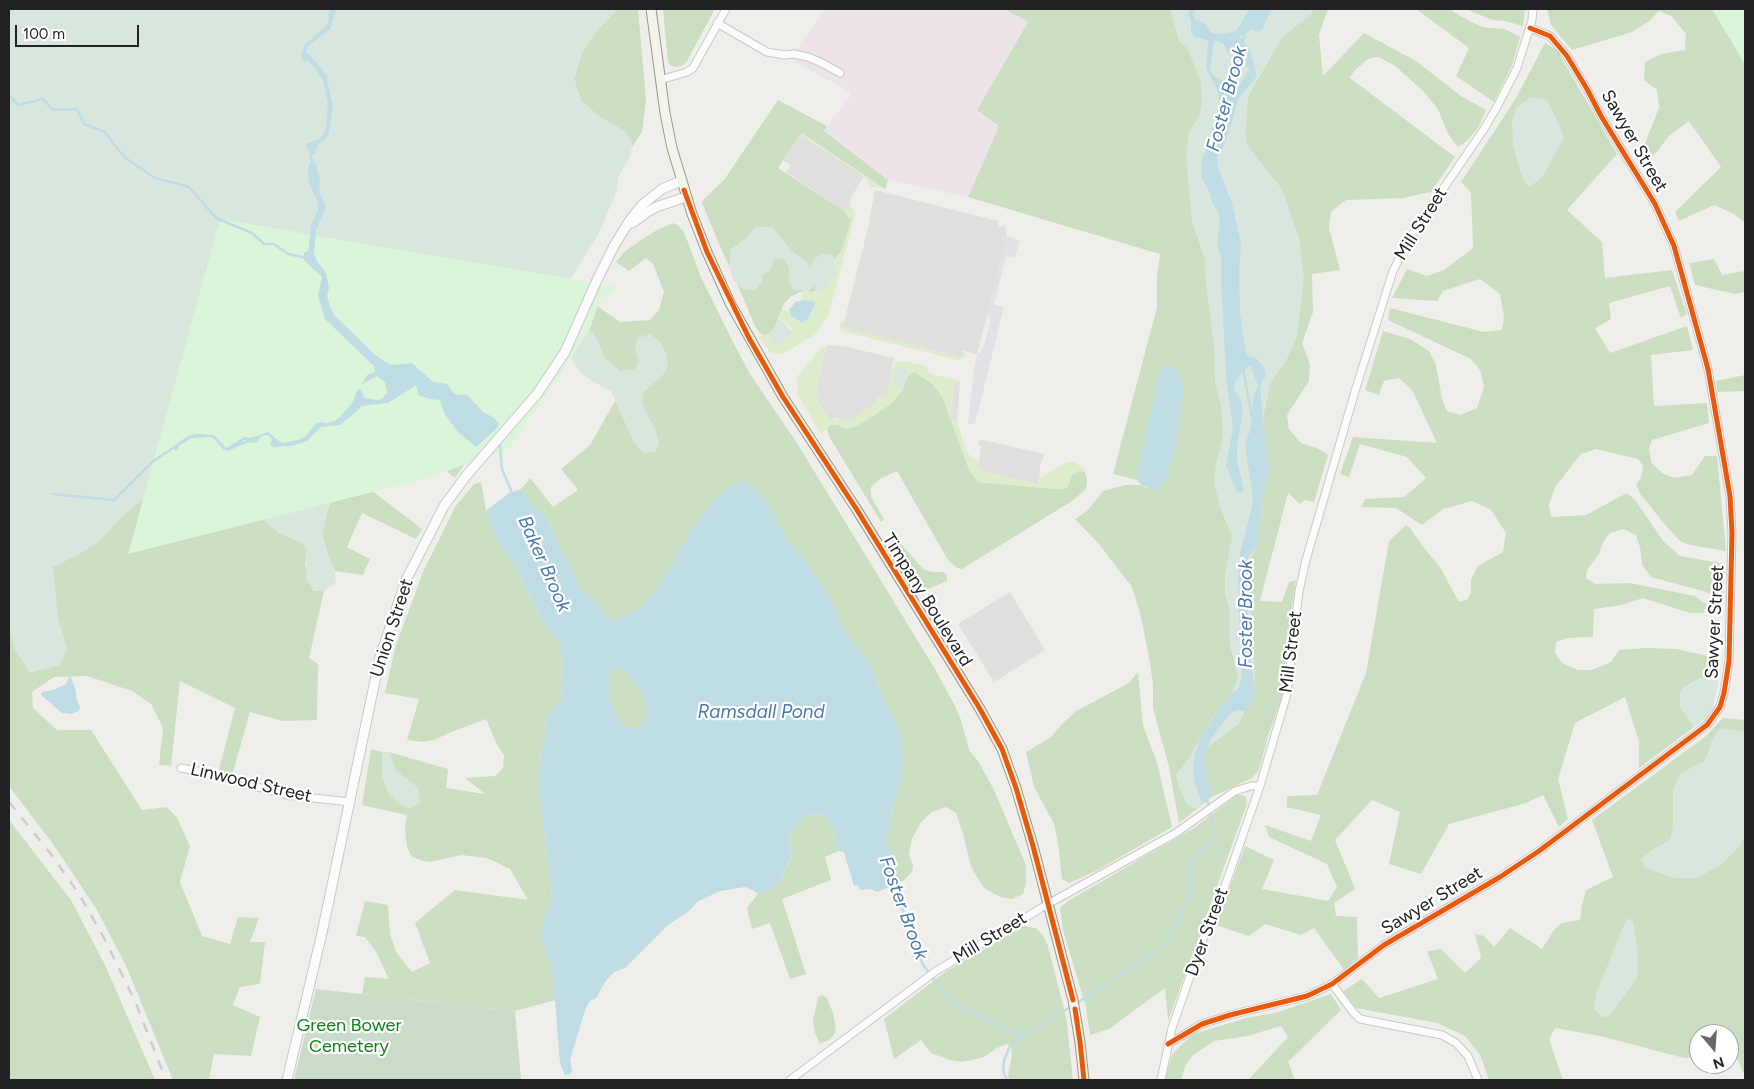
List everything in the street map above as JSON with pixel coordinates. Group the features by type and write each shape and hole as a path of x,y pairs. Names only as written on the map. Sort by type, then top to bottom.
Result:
{"main road":[{"name":"Timpany Boulevard","path":"651,9 668,130 686,198 716,273 758,354 783,397 857,510 980,709 1002,750 1016,788 1073,1000 1084,1080"}],"street":[{"path":"660,80 687,72 692,68 726,9"},
{"name":"Mill Street","path":"790,1080 936,971 1048,904 1176,833 1235,791 1251,786 1260,786 1287,694 1298,591 1306,560 1356,388 1393,271 1409,239 1484,129 1498,105 1517,68 1530,28 1533,9"},
{"path":"718,23 767,52 808,57 840,73"},
{"name":"Sawyer Street","path":"1168,1044 1202,1024 1307,996 1332,984 1384,945 1500,877 1539,851 1707,725 1720,707 1729,661 1732,533 1730,496 1708,369 1674,246 1655,204 1567,56 1550,36 1530,28"},
{"name":"Union Street","path":"287,1080 322,933 380,657 406,580 444,506 466,476 537,394 565,352 597,280 630,220 642,205 666,186 681,180"},
{"path":"625,230 646,212 668,202 686,198"},
{"name":"Linwood Street","path":"182,768 204,772 286,795 350,802"},
{"name":"Dyer Street","path":"1161,1080 1172,1028 1260,786"},
{"path":"1332,984 1360,1019 1442,1035 1456,1043 1468,1056 1478,1080"}],"shaded area":[{"path":"9,9 618,9 597,30 583,51 574,79 581,101 600,117 624,131 631,141 632,147 629,159 618,178 617,190 599,233 570,280 341,472 327,513 322,535 335,571 336,582 324,591 314,591 306,579 307,551 304,544 278,532 259,517 155,490 127,512 98,542 78,555 53,567 58,618 67,648 60,665 30,673 15,650 9,630"},
{"path":"824,9 1005,9 1028,22 977,110 999,126 968,197 888,180 824,131 851,93 790,59"},
{"path":"1170,9 1313,9 1312,14 1282,37 1248,96 1245,135 1247,145 1282,189 1299,238 1304,279 1297,336 1286,361 1270,384 1263,420 1270,467 1262,498 1257,544 1248,566 1247,603 1252,615 1254,688 1239,724 1208,747 1201,758 1206,797 1199,807 1193,808 1187,804 1180,790 1176,775 1187,761 1211,720 1232,693 1238,678 1230,646 1229,608 1225,593 1225,575 1232,536 1221,510 1214,483 1216,464 1223,437 1221,406 1215,382 1214,345 1205,276 1205,260 1192,221 1186,154 1189,132 1199,117 1202,100 1201,82 1187,48 1179,41"},
{"path":"1531,97 1547,100 1564,137 1543,176 1530,187 1521,174 1513,145 1512,123 1516,108"},
{"path":"800,135 864,176 845,211 786,172 791,165 783,161"},
{"path":"875,190 998,221 999,228 1005,225 1007,236 977,355 963,350 961,357 843,327 868,228"},
{"path":"755,227 772,227 792,251 809,264 810,268 814,259 822,254 831,255 835,259 834,266 837,272 832,281 826,288 820,291 815,291 815,285 809,291 793,290 789,279 789,267 782,258 774,258 770,270 762,276 763,281 754,291 743,289 733,280 730,267 730,250 746,238"},
{"path":"1007,236 1020,240 1015,258 1006,256 994,305 1004,307 974,425 968,423 974,370 977,355 983,349 990,323 987,315"},
{"path":"779,318 793,332 778,346 775,345 767,334 774,329"},
{"path":"589,331 594,333 605,358 620,371 635,369 639,362 635,348 638,338 650,334 661,343 666,353 668,366 663,375 644,392 642,401 645,411 655,428 659,443 655,452 643,453 634,443 611,391 582,374 572,360 573,350 579,338"},
{"path":"827,345 843,346 894,358 886,397 878,396 874,404 853,418 844,420 836,417 830,421 817,399 822,395 815,394"},
{"path":"899,367 904,367 909,374 903,389 900,390 897,388 894,378 895,370"},
{"path":"954,383 960,383 957,421 951,421"},
{"path":"979,439 1044,454 1040,467 1039,485 978,469 981,446 978,445"},
{"path":"1010,592 1045,650 994,682 958,624"},
{"path":"1717,672 1718,684 1712,711 1706,719 1694,727 1680,706 1682,688 1698,679"},
{"path":"1721,728 1745,732 1745,837 1739,847 1722,864 1697,878 1674,878 1644,867 1641,859 1670,840 1673,826 1673,790 1680,774 1704,761 1712,739"},
{"path":"382,752 389,752 396,771 418,788 420,803 410,809 399,804 388,793 382,776"},
{"path":"1629,918 1633,922 1636,940 1638,956 1637,978 1609,1016 1601,1017 1594,1008 1596,994 1625,922"}],"green space":[{"path":"618,9 638,9 646,100 642,132 632,147 631,141 624,131 600,117 581,101 574,79 583,49 597,30"},
{"path":"663,9 715,9 687,61 682,66 675,67 670,65 668,61"},
{"path":"1005,9 1177,9 1192,51 1201,61 1237,492 1239,688 1202,734 1200,798 1203,804 1179,823 1169,767 1153,708 1153,684 1149,657 1141,617 1132,587 1098,543 1075,519 1087,511 1103,491 1125,485 1141,485 1148,489 1181,377 1172,366 1167,365 1159,375 1137,480 1113,474 1157,307 1157,276 1160,254 968,197 999,126 977,110 1028,22"},
{"path":"1304,9 1328,9 1319,35 1323,76 1364,33 1416,61 1461,96 1486,110 1478,128 1467,141 1458,147 1448,134 1438,109 1423,91 1394,65 1378,57 1368,59 1354,71 1350,78 1455,157 1431,192 1403,198 1346,200 1331,212 1329,228 1340,270 1312,274 1313,312 1302,343 1310,364 1309,381 1287,415 1289,429 1301,443 1319,449 1328,455 1314,502 1305,500 1300,504 1288,493 1260,601 1282,602 1289,582 1296,580 1281,700 1268,736 1259,770 1252,778 1212,797 1204,761 1210,740 1254,688 1251,660 1254,648 1247,603 1247,560 1261,519 1262,498 1270,467 1260,387 1248,151 1245,135 1248,96 1288,27"},
{"path":"1416,9 1449,9 1483,27 1505,29 1520,37 1512,65 1494,102 1456,76 1469,48"},
{"path":"1466,9 1525,9 1523,26 1492,20"},
{"path":"1547,9 1745,9 1745,223 1734,214 1714,205 1679,221 1675,212 1721,167 1689,121 1669,136 1647,164 1642,151 1659,108 1657,90 1644,80 1645,62 1661,54 1685,50 1686,34 1671,16 1659,11 1648,22 1632,32 1572,50 1551,25"},
{"path":"1712,9 1745,9 1745,65 1737,51"},
{"path":"1545,43 1557,50 1617,154 1567,210 1602,242 1605,278 1672,270 1687,314 1681,318 1670,286 1609,303 1611,319 1595,328 1610,353 1687,326 1693,350 1651,355 1654,406 1707,403 1709,423 1652,440 1649,447 1651,462 1662,473 1674,478 1692,475 1705,456 1717,456 1726,551 1690,545 1680,541 1641,495 1636,485 1641,478 1643,466 1638,459 1596,449 1581,454 1555,487 1549,505 1551,517 1586,515 1627,493 1635,500 1664,542 1680,556 1725,564 1723,600 1706,592 1651,577 1642,565 1640,547 1636,535 1624,529 1610,533 1603,542 1599,554 1587,570 1586,578 1595,584 1630,583 1695,596 1707,605 1703,613 1690,613 1643,598 1622,605 1594,609 1593,637 1567,638 1556,642 1555,653 1562,663 1578,670 1592,670 1611,662 1619,650 1646,648 1677,649 1720,659 1717,672 1698,679 1680,706 1694,727 1639,768 1639,741 1625,697 1575,723 1558,779 1568,819 1559,827 1543,795 1526,803 1449,824 1421,874 1389,864 1400,812 1372,800 1335,840 1355,889 1334,903 1336,916 1357,917 1358,958 1344,970 1314,928 1301,935 1265,924 1249,936 1216,925 1245,846 1274,860 1262,889 1328,901 1337,887 1327,864 1269,837 1265,825 1311,841 1321,815 1287,807 1287,796 1317,795 1366,673 1389,541 1406,525 1410,528 1441,569 1459,602 1468,599 1471,593 1471,579 1478,566 1503,552 1506,533 1491,510 1472,501 1443,509 1422,525 1396,508 1361,507 1365,499 1404,497 1426,478 1407,457 1360,444 1349,477 1340,474 1353,437 1437,443 1412,390 1399,378 1384,381 1379,395 1365,390 1383,331 1410,339 1429,351 1436,365 1442,399 1447,411 1460,415 1477,408 1484,387 1480,370 1471,359 1388,320 1390,308 1484,332 1502,330 1504,317 1500,294 1480,279 1443,291 1437,301 1392,298 1407,269 1427,276 1444,270 1473,248 1471,192 1461,182 1516,98"},
{"path":"778,100 827,126 824,131 888,180 885,189 802,133 800,135 778,168 845,211 851,221 841,252 835,259 831,255 813,279 816,287 815,291 805,290 790,297 784,304 774,329 769,334 764,335 756,328 702,203 724,180"},
{"path":"9,110 278,532 304,544 307,551 305,565 314,591 324,591 309,658 318,664 317,720 283,721 250,712 232,776 218,773 235,708 180,681 171,766 159,765 163,728 151,704 132,691 87,676 54,677 32,692 33,708 57,730 91,730 142,810 167,807 177,818 190,846 180,882 202,936 230,944 238,917 259,918 250,942 265,942 260,984 240,987 233,1005 260,1017 251,1056 214,1054 209,1080 173,1080 126,966 97,910 53,844 9,786"},
{"path":"802,133 885,189 871,187 864,176 800,135"},
{"path":"849,206 854,209 855,215 828,316 814,335 785,353 770,352 758,336 767,334 775,345 793,329 779,318 782,310 789,312 799,323 808,319 816,303 803,300 801,291 820,291 826,288 835,275 835,259 839,256 849,216 845,211"},
{"path":"220,219 617,287 600,300 589,331 510,448 428,478 128,554"},
{"path":"672,223 678,225 684,232 701,277 750,374 797,443 935,669 954,704 961,720 969,750 978,761 994,790 1026,865 1026,883 1023,894 1012,899 1000,897 984,888 971,867 956,813 946,807 932,812 921,822 912,839 909,854 913,866 912,872 903,881 894,882 893,859 887,842 892,811 901,782 900,733 878,685 871,664 844,631 831,599 798,551 788,542 764,498 706,511 687,537 658,589 642,606 631,614 614,621 605,615 601,606 580,588 547,518 533,506 521,489 530,478 553,507 578,490 561,469 590,445 618,396 574,364 596,305 620,322 650,320 659,310 664,292 653,264 646,258 629,271 616,262 624,252 641,240"},
{"path":"1714,259 1722,275 1745,271 1745,292 1735,294 1695,285 1689,263"},
{"path":"843,320 845,321 844,327 961,357 963,350 966,354 958,360 842,331 839,327"},
{"path":"822,347 826,348 815,393 823,395 817,400 830,421 876,400 878,396 886,396 895,363 903,361 924,365 931,374 960,381 960,383 954,383 951,420 957,421 966,450 970,456 979,461 978,469 1039,485 1041,477 1068,462 1078,464 1083,467 1085,472 1079,471 1072,475 1069,485 1065,489 978,482 969,470 953,429 949,414 934,384 914,372 908,377 900,390 903,389 892,403 875,415 857,426 846,429 838,425 830,425 821,434 796,392 798,392 797,381 799,374"},
{"path":"914,372 933,384 943,399 969,470 978,482 1065,489 1069,485 1072,475 1079,471 1085,472 1087,480 1086,489 1072,501 962,569 957,568 948,560 897,471 880,479 871,487 871,497 884,519 881,522 830,438 827,429 830,425 838,425 846,429 857,426 875,415 892,403 903,389 907,377"},
{"path":"1745,375 1745,391 1717,392 1716,381"},
{"path":"476,447 455,478 440,466 358,480 422,529 416,539 362,513 347,547 370,559 363,575 335,571 322,535 327,513 341,472"},
{"path":"481,482 487,515 494,535 515,565 547,629 559,643 563,667 561,700 546,719 547,730 539,769 539,798 552,900 549,907 548,956 556,1000 515,1011 362,994 365,977 389,979 376,952 365,937 356,936 365,901 388,905 390,934 396,952 412,972 430,963 415,923 455,890 528,900 510,869 487,858 461,855 430,862 412,857 407,847 405,829 407,815 362,805 371,749 382,752 382,776 418,788 396,771 389,752 448,769 446,788 485,794 465,778 495,776 503,768 504,755 497,745 486,719 434,740 423,742 407,740 419,699 385,693 395,648 423,572 455,507 474,484"},
{"path":"894,536 923,569 932,572 943,572 947,575 947,581 928,589 918,584 891,540 891,537"},
{"path":"623,669 644,696 647,710 646,719 640,727 631,728 623,725 614,711 609,695 608,683 611,671"},
{"path":"1138,672 1143,725 1157,763 1172,827 1098,870 1069,883 1062,879 1054,824 1034,787 1026,752 1051,737 1076,711 1129,683"},
{"path":"1723,718 1745,720 1745,1080 1739,1062 1739,1024 1689,1024 1689,1058 1684,1058 1600,1036 1555,1028 1549,1039 1563,1080 1489,1080 1480,1055 1465,1036 1437,1023 1356,1008 1343,991 1362,979 1379,998 1438,979 1427,951 1441,949 1465,973 1481,958 1475,934 1484,936 1494,947 1510,928 1542,949 1554,930 1562,923 1580,920 1586,890 1613,877 1592,820 1705,737"},
{"path":"1237,795 1246,797 1247,804 1168,1021 1165,988 1109,1029 1090,1035 1086,1007 1063,930 1060,908 1068,901 1194,828"},
{"path":"818,813 830,821 839,851 825,857 831,880 782,899 806,974 790,979 770,923 752,929 747,908 758,894 766,892 780,882 792,855 789,839 794,828 808,815"},
{"path":"9,820 71,900 106,967 155,1080 9,1080"},
{"path":"1023,926 1036,928 1044,937 1048,946 1066,1016 1073,1080 1010,1080 1008,1076 1012,1054 1011,1046 1007,1044 984,1057 963,1062 950,1060 931,1053 921,1040 894,1059 884,1019 945,972"},
{"name":"Green Bower Cemetery","path":"316,989 515,1011 521,1080 294,1080"},
{"path":"1331,994 1341,1010 1288,1062 1295,1080 1248,1080 1288,1037 1281,1026 1247,1036 1214,1041 1193,1055 1186,1064 1181,1080 1165,1080 1172,1055 1194,1034 1246,1018 1275,1013"},
{"path":"823,995 827,998 833,1013 836,1029 834,1035 829,1040 820,1044 815,1033 813,1021 818,997"}],"water":[{"path":"331,9 336,9 331,28 307,47 307,53 326,74 333,107 328,136 318,145 314,154 311,155 306,144 321,138 326,128 328,104 323,80 309,61 304,62 302,60 301,55 305,45 326,26"},
{"path":"1191,9 1195,9 1193,14 1195,19 1205,24 1212,34 1236,31 1250,9 1271,9 1262,30 1258,32 1252,29 1239,37 1250,49 1257,76 1238,99 1233,119 1217,158 1218,168 1232,203 1241,245 1239,272 1240,313 1245,348 1247,356 1256,358 1266,373 1260,387 1270,467 1262,498 1257,544 1247,560 1248,614 1254,648 1251,660 1255,695 1247,709 1243,711 1236,710 1230,714 1210,740 1204,761 1212,797 1203,804 1195,784 1193,770 1195,754 1202,734 1232,693 1239,688 1242,675 1243,648 1239,622 1238,578 1240,553 1253,497 1245,445 1251,427 1253,398 1258,386 1251,366 1248,366 1236,380 1234,389 1241,401 1243,413 1237,445 1237,461 1244,489 1241,493 1237,492 1226,466 1233,428 1226,377 1221,256 1217,244 1220,222 1218,212 1201,176 1202,159 1220,102 1218,92 1206,68 1208,40 1195,37 1191,32 1191,21 1188,13","holes":["1214,41 1221,42 1228,53 1233,53 1236,47 1248,52 1246,64 1249,70 1238,88 1235,84 1221,80 1213,75 1210,70"]},
{"path":"315,162 320,180 319,191 326,207 316,230 314,254 326,273 329,288 327,296 334,315 373,353 385,362 392,365 412,363 433,382 447,384 454,394 467,395 484,413 497,421 499,425 497,428 476,447 458,432 444,413 440,400 418,395 417,387 415,386 388,403 361,406 340,425 321,427 307,441 292,446 273,447 270,444 272,440 270,436 266,435 261,436 257,442 252,443 244,440 228,451 224,450 213,438 209,437 192,438 180,445 176,451 174,449 177,443 190,435 198,434 214,435 226,448 244,437 251,438 268,432 283,443 301,439 307,435 315,424 335,421 341,416 353,402 356,392 360,389 365,398 378,400 383,398 387,392 385,382 377,376 362,384 367,375 375,372 374,366 325,319 318,296 322,277 304,260 304,253 309,248 311,225 318,210 317,200 309,183 308,172 309,164"},
{"path":"803,300 816,303 808,319 802,323 791,316 789,310 795,302"},
{"path":"1167,365 1172,366 1181,377 1183,394 1178,432 1171,462 1165,481 1155,491 1141,485 1137,480 1137,473 1159,375 1163,367"},
{"name":"Ramsdall Pond","path":"737,482 747,482 764,498 788,542 798,551 831,599 844,631 871,664 878,685 900,733 904,760 901,782 892,811 887,842 893,859 895,885 877,892 871,889 860,890 858,885 854,886 844,852 839,851 830,821 818,813 808,815 794,828 789,839 792,854 780,882 763,894 758,894 745,887 720,891 697,902 689,911 668,925 625,968 614,972 585,1010 570,1060 571,1074 565,1075 560,1063 553,976 541,935 544,916 552,900 539,798 539,769 547,730 546,719 561,700 563,667 559,643 547,629 515,565 494,535 487,510 509,493 521,489 533,506 547,518 580,588 601,606 605,615 614,621 631,614 642,606 658,589 687,537 719,496","holes":["623,669 644,696 647,710 646,719 640,727 631,728 623,725 614,711 609,695 608,683 611,671"]},
{"path":"69,677 71,677 80,707 79,711 71,714 62,713 41,695 42,692 53,690 66,684"}],"waterway":[{"name":"Foster Brook","path":"1230,85 1246,30"},
{"path":"9,95 18,105 43,99 53,110 77,109 84,124 105,132 124,157 155,178 189,187 216,218 252,233 264,244 274,244 288,254 307,258"},
{"name":"Baker Brook","path":"311,153 312,165"},
{"name":"Foster Brook","path":"1243,368 1252,419"},
{"path":"235,446 251,440"},
{"path":"53,494 114,500 152,462 176,446"},
{"name":"Baker Brook","path":"500,446 502,469 513,495"},
{"name":"Foster Brook","path":"1077,1003 1160,950 1191,895 1192,859 1216,836 1207,799"},
{"name":"Foster Brook","path":"894,885 923,965 953,1004 1023,1036 1072,1006"},
{"path":"1007,1080 1003,1071 1004,1061 1009,1048 1019,1035"}],"railway":[{"path":"9,802 51,854 79,894 103,936 135,1001 166,1080"}],"cycle path":[{"path":"1168,1044 1202,1024 1307,996 1332,984 1384,945 1500,877 1539,851 1707,725 1720,707 1729,661 1732,533 1730,496 1708,369 1674,246 1655,204 1567,56 1550,36 1530,28"},
{"path":"684,190 707,252 749,338 783,397 857,510 980,709 1002,749 1033,846 1073,1000"},
{"path":"1075,1009 1084,1080"}]}
